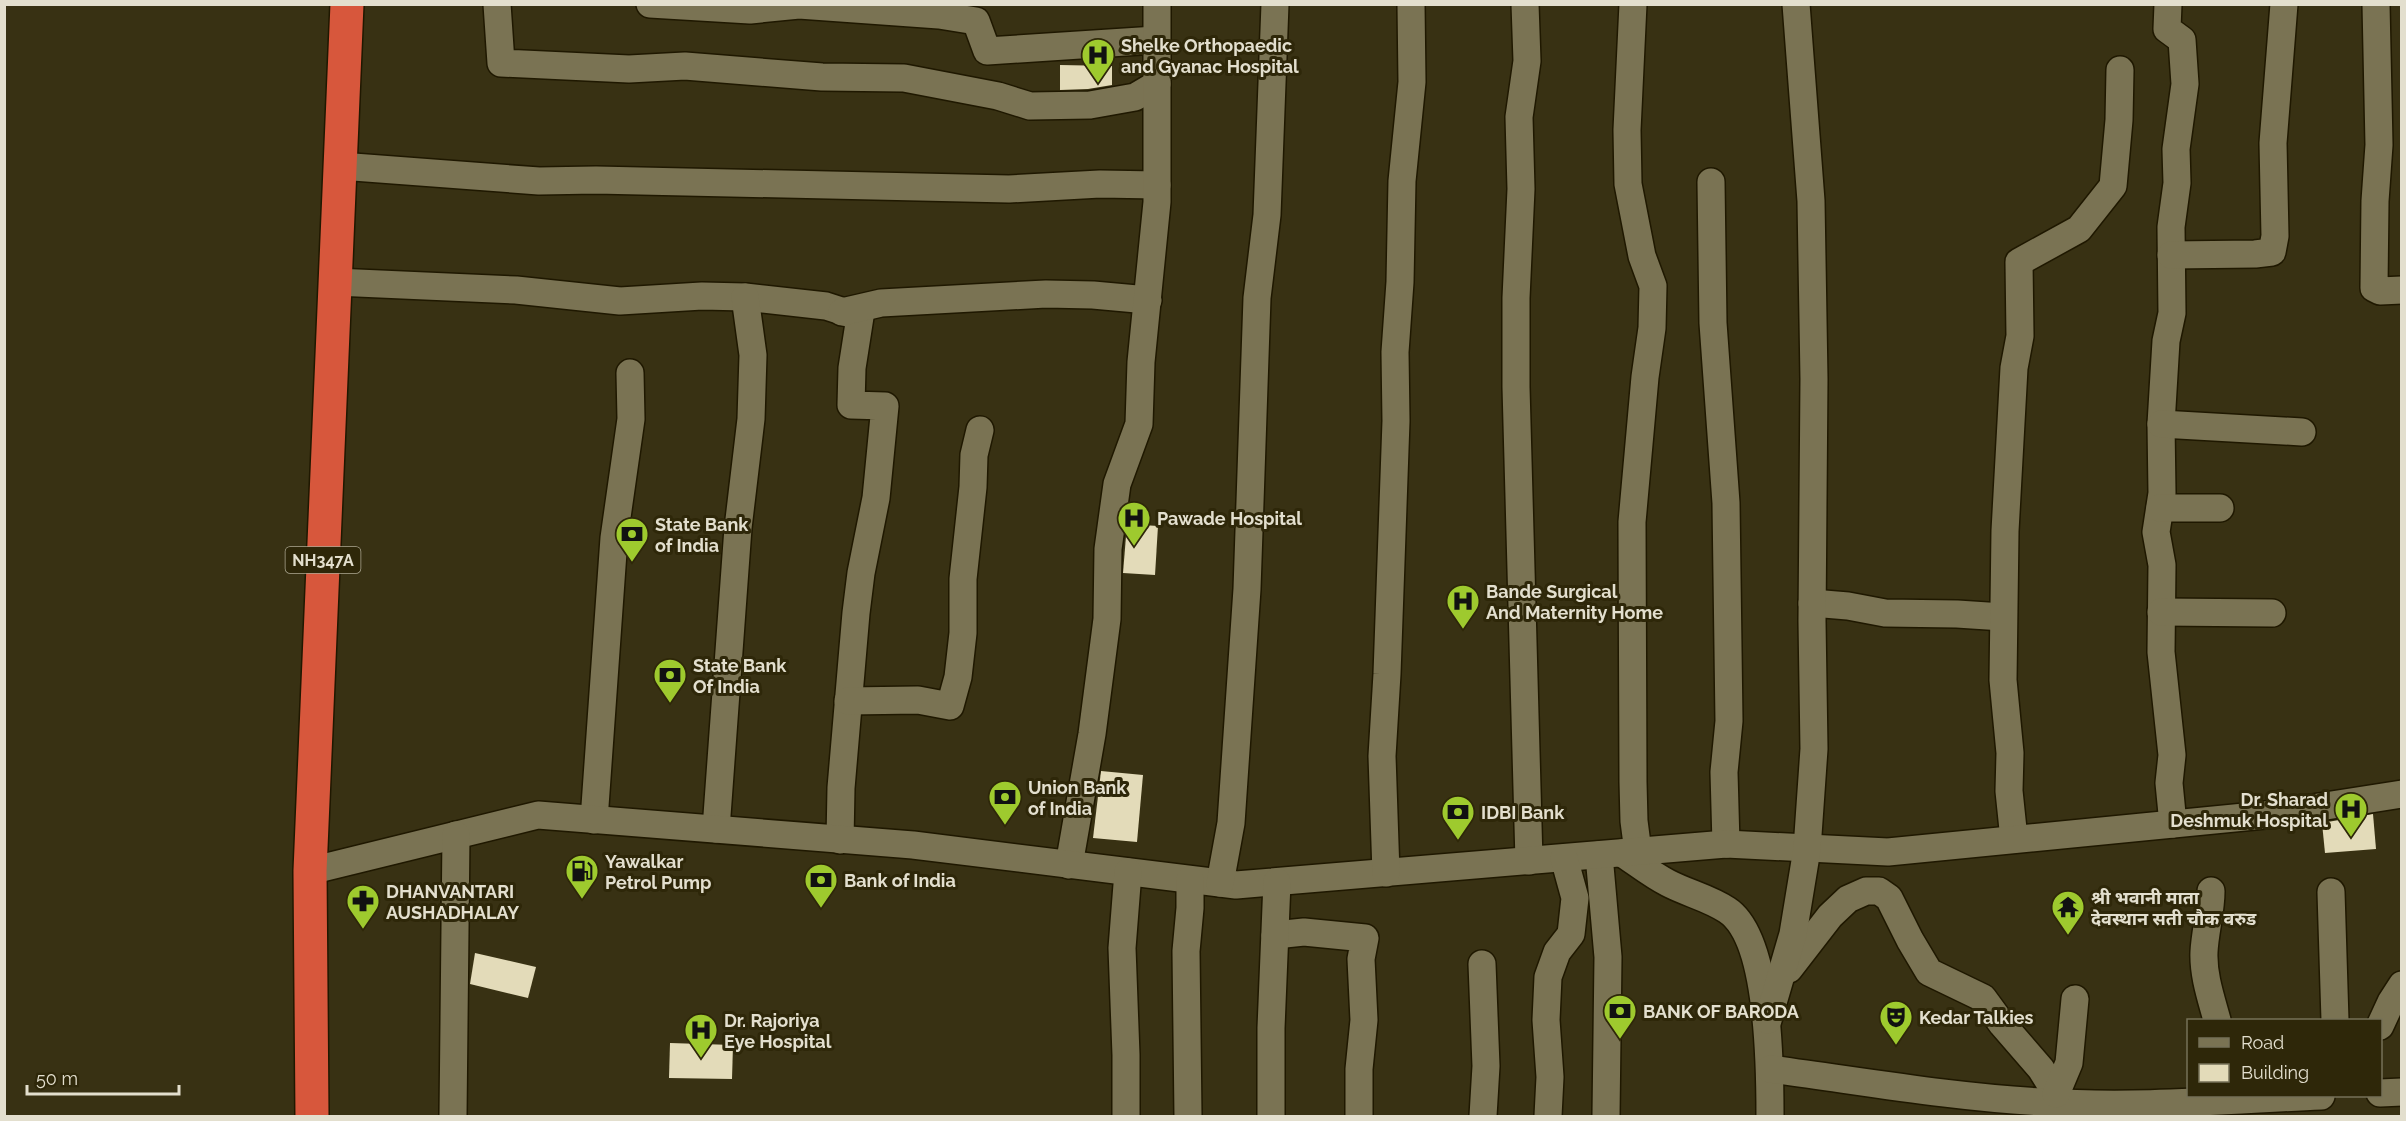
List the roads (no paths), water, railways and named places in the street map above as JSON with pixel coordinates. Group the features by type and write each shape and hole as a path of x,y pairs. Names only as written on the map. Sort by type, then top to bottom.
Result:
{"highway":[{"name":"NH347A","path":"312,1116 310,871 347,4"}],"street":[{"path":"496,4 501,63 629,69 685,66 822,77 904,78 998,96 1030,106 1090,105 1135,97 1157,84"},
{"path":"650,4 750,10 799,5 939,15 976,21 987,51 1156,40"},
{"path":"1069,865 1092,734 1107,619 1108,549 1117,484 1139,424 1141,362 1157,185 1157,4"},
{"path":"1220,883 1231,823 1247,589 1257,298 1267,215 1275,4"},
{"path":"1386,873 1382,756 1396,421 1395,352 1400,282 1402,181 1412,82 1411,4"},
{"path":"1525,4 1527,61 1520,117 1521,189 1516,298 1516,387 1529,861"},
{"path":"1606,1116 1608,957 1620,853 1634,802 1632,522 1645,376 1652,328 1653,286 1642,256 1628,184 1627,130 1633,4"},
{"path":"1768,1020 1793,934 1807,849 1814,749 1812,603 1814,379 1811,201 1796,4"},
{"path":"2168,4 2167,29 2182,40 2185,84 2176,149 2177,183 2171,227 2172,312 2166,341 2161,424 2162,493 2156,532 2162,565 2162,652 2172,755 2169,783 2173,824"},
{"path":"2171,255 2272,252 2275,236 2273,143 2284,4"},
{"path":"2376,4 2379,145 2375,201 2374,288 2380,291 2402,290"},
{"path":"2014,839 2010,753 2002,680 2005,531 2014,368 2020,336 2019,262 2079,229 2114,186 2120,70"},
{"path":"340,166 539,182 596,180 1009,189 1100,184 1157,185"},
{"path":"1711,182 1714,266 1713,323 1726,503 1729,722 1725,772 1726,844"},
{"path":"335,282 516,290 620,301 745,297 826,306 860,317 852,368 851,405 885,406 876,498 861,573 841,788 840,840"},
{"path":"842,312 881,303 1046,294 1148,300"},
{"path":"716,830 738,528 751,418 753,354 745,297"},
{"path":"594,820 614,538 631,419 630,373"},
{"path":"2161,424 2302,432"},
{"path":"848,701 909,699 950,706 958,677 963,633 963,579 974,455 980,430"},
{"path":"2160,508 2220,508"},
{"path":"1812,603 1848,606 1885,614 1957,614 2003,617"},
{"path":"2161,612 2272,613"},
{"path":"310,871 538,815 913,845 1236,885 1726,844 1888,852 2275,814 2402,794"},
{"path":"453,1116 456,835"},
{"path":"1620,853 1667,883 1727,910 1745,927 1768,1020 1769,1114"},
{"path":"1548,1116 1550,1077 1546,1020 1548,977 1557,952 1571,934 1575,898 1564,858"},
{"path":"1126,1116 1122,948 1128,872"},
{"path":"1188,1116 1186,951 1190,880"},
{"path":"1271,1116 1271,1028 1277,882"},
{"path":"1779,982 1830,916 1842,905 1866,891 1879,891 1889,898 1929,972 1983,998 2002,1024 2042,1069 2059,1098"},
{"path":"2211,891 2211,910 2204,951 2206,976 2217,1019"},
{"path":"2331,892 2335,1019"},
{"path":"1275,935 1304,932 1365,938 1361,959 1364,1020 1359,1069 1359,1116"},
{"path":"1482,964 1486,1066 1483,1116"},
{"path":"2382,1022 2402,985"},
{"path":"2059,1098 2070,1063 2075,999"},
{"path":"1770,1069 1902,1089 2059,1098 2113,1110 2208,1098 2246,1097"},
{"path":"2382,1093 2402,1092"}],"place":[{"name":"Shelke Orthopaedic and Gyanac Hospital","path":"1098,84"},
{"name":"Pawade Hospital","path":"1134,547"},
{"name":"State Bank of India","path":"632,563"},
{"name":"Bande Surgical And Maternity Home","path":"1463,630"},
{"name":"State Bank Of India","path":"670,704"},
{"name":"Union Bank of India","path":"1005,826"},
{"name":"Dr. Sharad Deshmuk Hospital","path":"2351,838"},
{"name":"IDBI Bank","path":"1458,841"},
{"name":"Yawalkar Petrol Pump","path":"582,900"},
{"name":"Bank of India","path":"821,909"},
{"name":"DHANVANTARI AUSHADHALAY","path":"363,930"},
{"name":"श्री भवानी माता देवस्थान सती चौक वरुड","path":"2068,936"},
{"name":"BANK OF BARODA","path":"1620,1040"},
{"name":"Kedar Talkies","path":"1896,1046"},
{"name":"Dr. Rajoriya Eye Hospital","path":"701,1059"}]}
